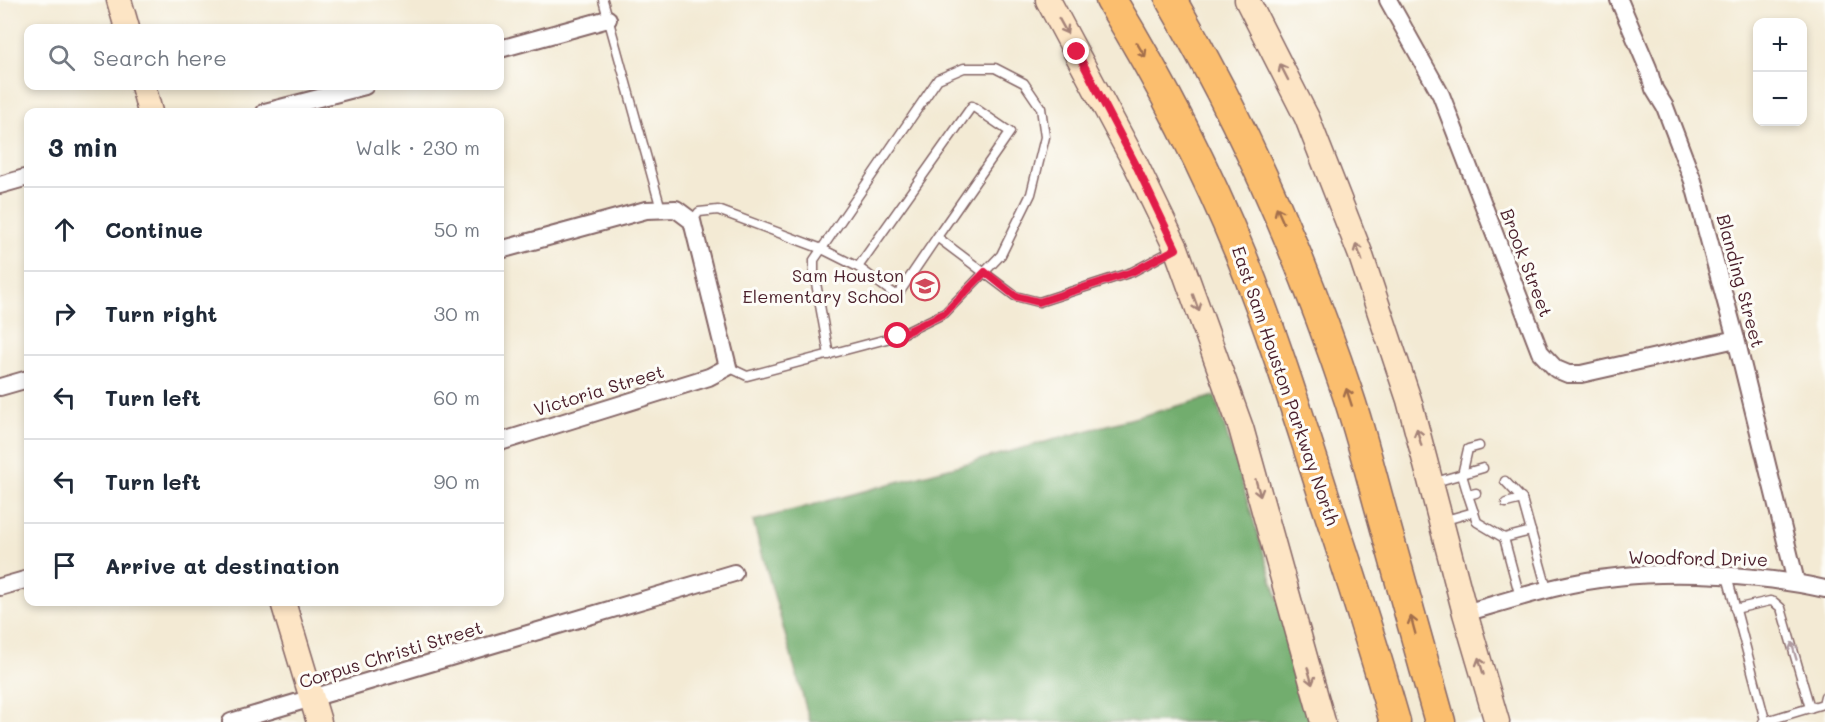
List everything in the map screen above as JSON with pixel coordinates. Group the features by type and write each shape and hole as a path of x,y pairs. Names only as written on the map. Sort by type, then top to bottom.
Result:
{"highway":[{"name":"East Sam Houston Parkway North","path":"1111,0 1159,83 1213,191 1245,266 1290,389 1373,645 1395,722"},
{"path":"1171,0 1198,46 1245,138"},
{"path":"1185,0 1294,245 1350,400 1440,722"},
{"path":"1290,389 1377,722"}],"main road":[{"path":"119,0 126,24"},
{"path":"1048,0 1126,144 1176,249 1241,428 1323,722"},
{"path":"1247,0 1307,118 1360,253 1409,400 1465,613 1497,722"},
{"path":"144,90 149,108"},
{"path":"284,606 319,722"}],"street":[{"name":"Brook Street","path":"1388,0 1441,95 1540,352 1556,369 1568,374 1595,372 1736,339"},
{"name":"Blanding Street","path":"1619,0 1648,68 1654,88 1665,107 1693,181 1736,339 1796,582"},
{"path":"504,48 608,19"},
{"path":"280,108 349,90"},
{"path":"0,185 24,178"},
{"path":"504,249 654,210 676,209 692,221 728,367"},
{"name":"Victoria Street","path":"504,441 709,377 728,367"},
{"path":"0,387 24,380"},
{"name":"Corpus Christi Street","path":"231,722 734,573"},
{"name":"Woodford Drive","path":"1465,613 1547,590 1616,577 1727,576 1796,582 1825,589"},
{"path":"0,587 24,580"}],"lane":[{"path":"603,0 654,210"},
{"path":"728,367 747,376 898,336 945,313 1001,255 1031,194 1045,137 1041,108 1024,83 995,68 964,68 938,79 814,260 814,272 829,354"},
{"path":"692,221 699,212 718,210 822,249 858,267 897,296 1010,132 972,105 858,267"},
{"path":"936,237 1015,296 1039,302 1132,272 1176,249"},
{"path":"1479,446 1468,449 1462,475 1472,494 1477,522 1504,538 1520,597"},
{"path":"1431,483 1483,468"},
{"path":"1505,481 1522,499 1547,590"},
{"path":"1506,503 1522,499"},
{"path":"1441,521 1474,512"},
{"path":"1504,538 1531,531"},
{"path":"1727,576 1764,721 1823,704 1825,696"},
{"path":"1736,609 1770,601 1781,608 1810,708"}],"green space":[{"path":"1215,396 1316,722 810,722 753,521"}],"place":[{"name":"Sam Houston Elementary School","path":"925,286"}],"route":[{"path":"898,336 945,313 985,272 1015,296 1039,302 1132,272 1176,249 1136,165 1077,52"}]}
